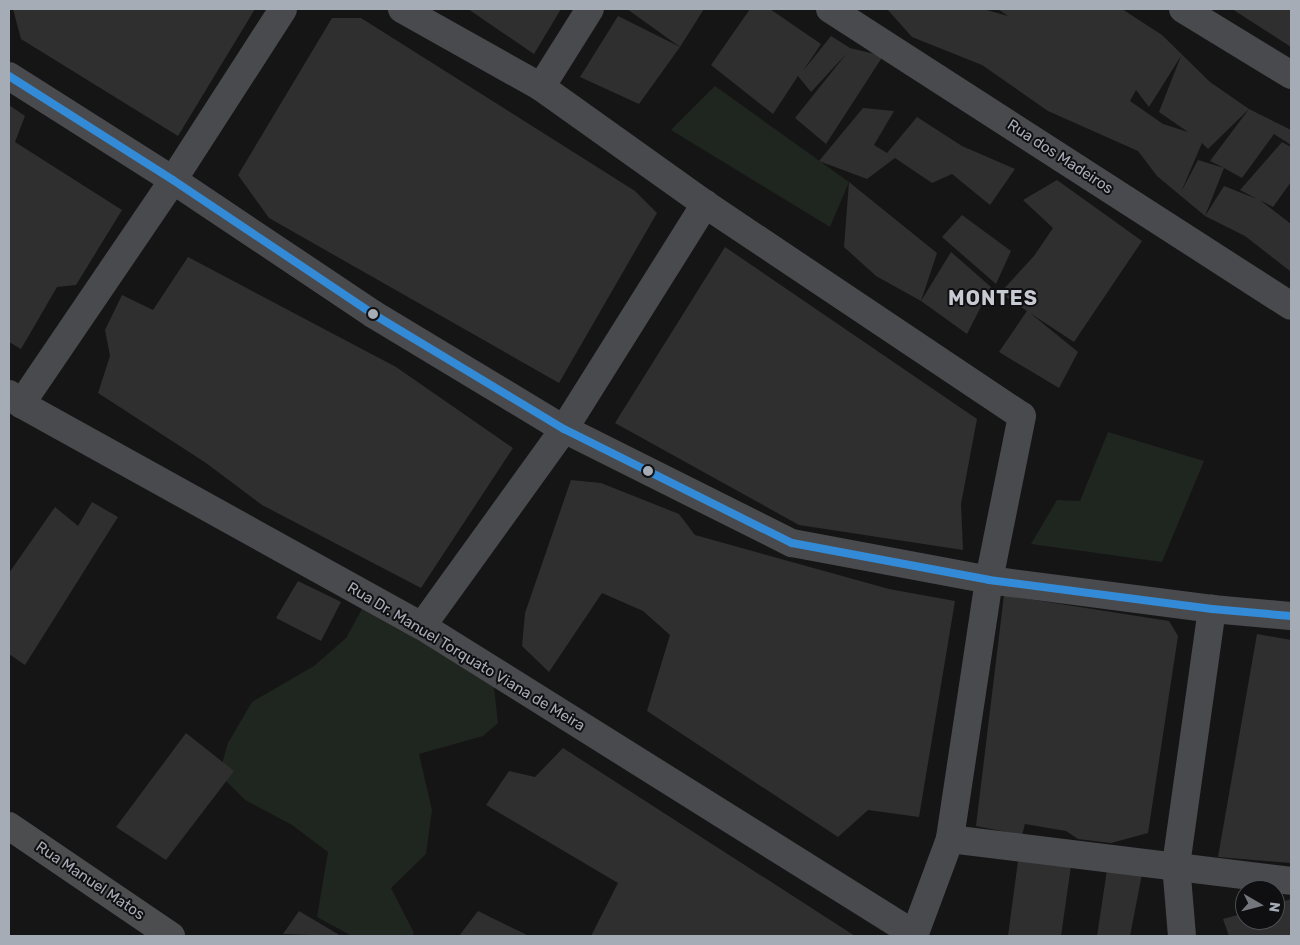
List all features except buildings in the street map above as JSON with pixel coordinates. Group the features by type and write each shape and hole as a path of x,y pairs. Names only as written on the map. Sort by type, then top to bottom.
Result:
{"main road":[{"name":"Rua Manuel Matos","path":"9,826 161,933"}],"street":[{"path":"15,399 173,180 283,9"},
{"path":"402,9 540,87 705,204 1022,416 989,580 950,840 914,935"},
{"path":"540,87 590,9"},
{"name":"Rua dos Madeiros","path":"830,9 1291,306"},
{"path":"1183,9 1291,75"},
{"path":"9,76 173,180 372,314 564,429 792,543 989,580 1212,609 1289,609"},
{"path":"422,626 564,429 705,204"},
{"name":"Rua Dr. Manuel Torquato Viana de Meira","path":"15,399 422,626 914,935"},
{"path":"1182,936 1176,865 1212,609"},
{"path":"950,840 1291,880"}],"shaded area":[{"path":"715,86 849,182 830,227 671,130"},
{"path":"1108,432 1204,461 1162,562 1031,544 1057,500 1080,501"},
{"path":"366,602 493,678 498,723 483,736 419,754 432,810 426,854 391,888 414,933 412,936 352,936 317,917 328,852 292,825 245,800 219,774 228,743 252,702 314,666 346,638"}],"transit line":[{"path":"9,76 173,180 373,314 564,429 792,543 989,580 1212,609 1291,616"}],"district":[{"name":"MONTES","path":"993,298"}]}
